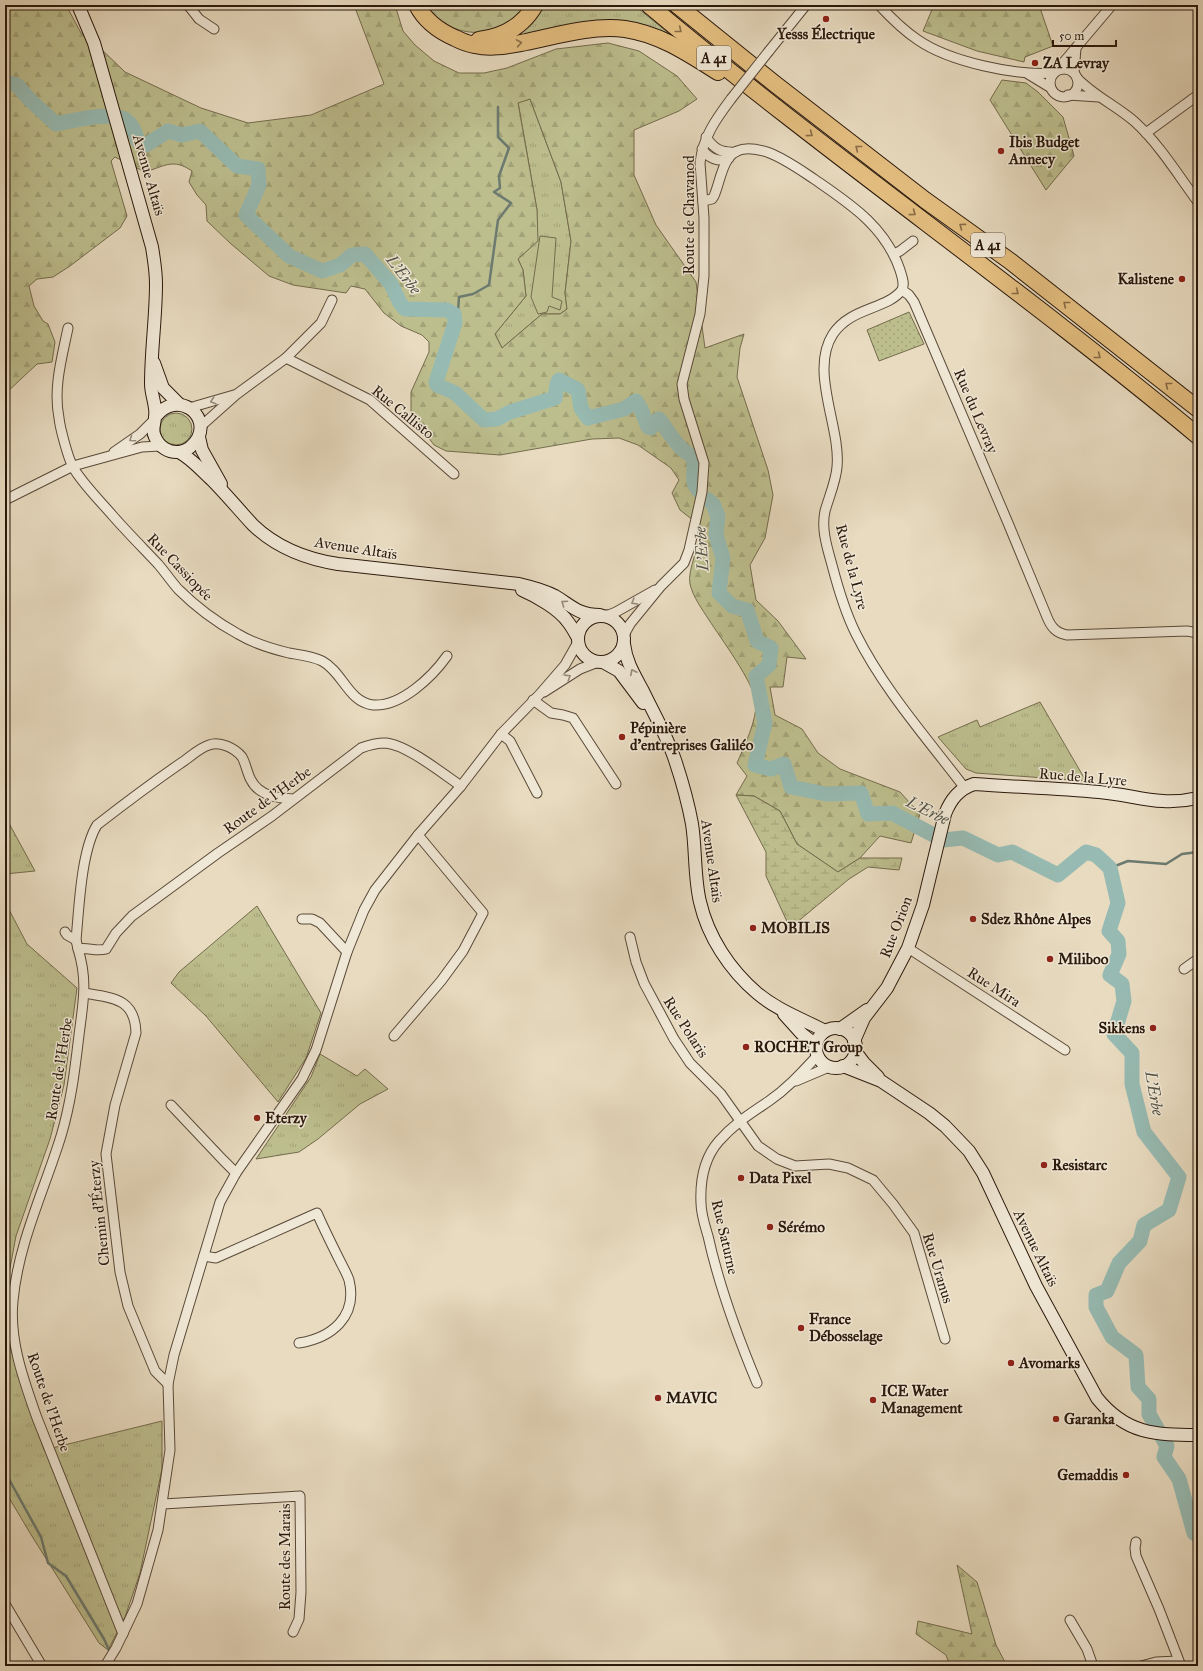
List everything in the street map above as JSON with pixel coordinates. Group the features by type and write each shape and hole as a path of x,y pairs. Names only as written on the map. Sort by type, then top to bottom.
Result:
{"highway":[{"path":"417,5 429,22 443,32 454,38 476,46 499,46 593,29 626,29 662,40 682,50 779,110"},
{"path":"454,38 478,40 501,34 524,20 535,5"},
{"name":"A 41","path":"649,5 779,110 993,274 1198,436"},
{"name":"A 41","path":"677,5 925,200 1010,261 1198,409"}],"street":[{"name":"Avenue Altaïs","path":"78,5 94,43 152,247 156,282 151,385 155,418"},
{"path":"188,5 199,19 214,29"},
{"name":"Route de Chavanod","path":"624,640 630,624 661,586 684,563 689,550 704,476 704,463 684,399 682,384 700,314 705,254 700,163 702,149 706,137 715,120 806,5"},
{"path":"879,5 896,23 919,41 960,59 1026,73 1056,72 1066,69 1098,97 1117,108 1146,133 1198,202"},
{"path":"1051,88 1050,80 1112,5"},
{"path":"1068,95 1072,93 1077,86 1075,76 1076,48"},
{"path":"1026,73 1051,88 1060,96 1068,95 1098,97"},
{"path":"1146,133 1198,95"},
{"path":"706,137 716,149 733,155"},
{"path":"702,149 707,155 715,159 722,160 751,149 757,149 790,163 833,192 866,218 883,236 894,254 903,281 902,290"},
{"path":"703,201 712,199 714,196 726,163 733,155"},
{"path":"894,254 907,247 913,241"},
{"name":"Rue du Levray","path":"902,290 909,295 914,302 1010,526 1047,617 1053,628 1061,634 1070,635 1187,631 1198,632"},
{"name":"Rue de la Lyre","path":"902,290 890,299 857,314 843,323 833,335 827,348 825,361 825,381 836,445 837,467 824,518 824,532 840,596 855,633 869,659 893,696 964,787 974,784 1098,792 1165,802 1198,798"},
{"path":"155,418 153,426 154,437 160,446 169,451 179,452 187,449 194,444 200,432 237,394 286,358 321,323 332,300"},
{"name":"Rue Cassiopée","path":"68,328 57,382 58,418 73,466 94,495 159,565 177,588 206,614 239,635 263,645 321,660 334,668 348,690 356,698 364,702 381,705 406,695 437,670 447,656"},
{"name":"Rue Callisto","path":"286,358 370,400 454,474"},
{"name":"Avenue Altaïs","path":"152,360 163,388 184,406"},
{"path":"108,456 140,434 161,409 170,405 184,406 237,394"},
{"path":"184,406 197,416 200,432"},
{"name":"Avenue Altaïs","path":"200,432 202,450 227,494"},
{"path":"5,500 73,466 142,447 160,446"},
{"name":"Avenue Altaïs","path":"179,452 188,457 227,494 261,532 279,545 298,554 316,560 519,584 540,589 554,596 576,611 591,615 603,616"},
{"name":"Avenue Altaïs","path":"504,583 532,594 560,614 568,621 578,640"},
{"name":"Route de Chavanod","path":"603,616 616,612 661,586"},
{"path":"105,1666 123,1634 137,1604 158,1530 170,1450 168,1384 174,1355 220,1202 236,1173 302,1079 316,1050 347,952 364,910 375,890 418,835 462,786 501,734 565,665 578,640 580,630 584,622 592,618 603,616 618,623 624,640 616,657 580,669 536,697"},
{"path":"578,640 580,649 585,655 600,662"},
{"name":"Avenue Altaïs","path":"624,640 625,654 629,664 670,745 686,798 693,837 700,902 708,925 728,963 741,979 758,994 780,1009 825,1031"},
{"name":"Avenue Altaïs","path":"600,662 619,671 657,719"},
{"path":"536,697 552,713 573,718 616,784"},
{"path":"501,734 510,741 537,793"},
{"name":"Route de l'Herbe","path":"77,944 99,951 106,949 116,934 132,916 218,852 272,816 361,748 378,743 386,743 401,748 462,786"},
{"path":"77,944 83,870 93,831 97,825 208,745 220,744 228,746 243,758 254,785 267,794 277,798 293,799"},
{"name":"Rue Orion","path":"855,1046 859,1028 887,988 908,948 923,905 950,803 964,787"},
{"path":"272,816 277,798"},
{"path":"394,1036 441,981 463,951 483,913 418,835"},
{"path":"302,919 312,919 320,923 347,952"},
{"path":"65,932 77,944"},
{"name":"Rue Polaris","path":"630,937 636,962 644,983 664,1024 690,1063 721,1094 740,1121"},
{"name":"Route de l'Herbe","path":"77,944 83,966 84,993 72,1091 61,1135 21,1252 13,1301 12,1329 27,1391 123,1634"},
{"name":"Rue Mira","path":"908,948 1065,1050"},
{"path":"1184,969 1198,959"},
{"name":"Chemin d'Éterzy","path":"84,993 118,999 132,1011 135,1021 136,1033 115,1105 106,1154 120,1272 128,1306 155,1371 168,1384"},
{"name":"Rue Orion","path":"840,1029 874,1005"},
{"name":"Avenue Altaïs","path":"780,1009 817,1050"},
{"path":"840,1029 851,1035 855,1046 849,1063 836,1068 823,1063 817,1050 818,1039 825,1031 840,1029"},
{"name":"Avenue Altaïs","path":"855,1046 864,1063 881,1081"},
{"name":"Rue Saturne","path":"793,1082 817,1050"},
{"name":"Rue Saturne","path":"757,1383 737,1336 711,1249 701,1205 702,1179 708,1158 718,1142 740,1121 793,1082 829,1066"},
{"name":"Avenue Altaïs","path":"843,1066 881,1081 929,1113 945,1126 969,1152 982,1173 1036,1286 1097,1398 1105,1408 1115,1416 1142,1430 1168,1435 1198,1435"},
{"path":"171,1105 236,1173"},
{"name":"Rue Uranus","path":"740,1121 758,1146 777,1159 795,1166 829,1164 848,1168 873,1180 893,1204 914,1234 945,1339"},
{"path":"204,1256 216,1258 317,1213 349,1280 350,1302 344,1318 332,1331 310,1342 299,1344"},
{"name":"Route des Marais","path":"163,1504 300,1496 301,1592 299,1619 293,1632"},
{"path":"1136,1542 1136,1556 1159,1608 1179,1664 1156,1662 1141,1666"},
{"path":"5,1604 42,1666"},
{"path":"1070,1620 1086,1649 1093,1666"}],"green space":[{"path":"5,5 66,5 81,33 98,46 125,72 201,108 248,123 311,115 384,84 354,5 395,5 403,31 415,45 434,61 459,73 484,73 507,68 556,49 608,43 639,51 677,76 697,99 679,111 634,130 634,175 656,225 696,282 705,348 744,334 740,348 737,377 768,470 773,495 765,538 750,565 756,600 778,621 806,659 787,657 783,687 770,687 775,715 802,729 818,753 840,769 900,792 920,814 911,843 880,836 860,858 838,872 797,844 780,811 754,796 736,795 747,776 737,763 752,725 756,702 754,694 743,672 695,598 691,589 690,572 703,528 680,510 672,493 679,480 671,468 638,445 619,438 592,439 500,455 446,451 434,445 411,414 411,392 429,352 429,342 422,335 401,326 384,313 365,289 351,286 346,293 293,285 269,276 207,221 206,205 197,195 189,182 192,171 185,167 169,164 145,172 115,157 111,161 127,216 120,228 70,266 53,277 37,279 29,286 34,306 43,321 48,324 55,342 52,362 37,364 5,394","holes":["530,99 561,182 571,241 565,293 567,309 560,314 542,314 502,348 495,334 526,296 523,270 518,259 538,241 537,210 518,103"]},
{"path":"431,5 525,5 519,16 512,22 496,30 487,32 469,32 451,27 430,13"},
{"path":"540,5 634,5 672,36 674,35 699,54 651,32 499,42"},
{"path":"934,5 1039,5 1053,46 1025,57 1024,62 977,51 923,31"},
{"path":"1002,80 1026,83 1038,92 1063,117 1074,156 1046,190 990,100"},
{"path":"530,99 561,182 571,241 565,293 567,309 560,314 542,314 502,348 495,334 526,296 523,270 518,259 537,241 537,210 518,102"},
{"path":"540,236 556,238 552,297 562,301 560,310 549,306 547,312 538,314 531,297"},
{"path":"909,312 924,344 879,361 867,330"},
{"path":"173,413 179,413 189,420 192,429 191,435 185,442 179,445 173,445 163,438 160,432 160,426 167,416"},
{"path":"1040,702 1086,781 976,773 966,769 938,737 977,720 980,727"},
{"path":"736,795 754,796 780,811 797,844 838,872 860,858 902,858 899,870 868,867 849,879 790,928 766,876 766,852"},
{"path":"5,816 35,871 5,874"},
{"path":"5,902 27,944 77,988 64,1085 50,1139 16,1236 5,1295"},
{"path":"257,906 321,1013 306,1058 278,1102 206,1016 171,983 179,972"},
{"path":"320,1054 357,1076 365,1069 388,1089 360,1104 318,1139 299,1152 256,1159 311,1077"},
{"path":"5,1325 11,1350 44,1450 162,1421 162,1469 140,1573 125,1617 108,1650 99,1643 5,1491"},
{"path":"957,1565 977,1582 996,1645 1007,1666 950,1666 946,1655 916,1634 918,1621 972,1634"}],"waterway":[{"name":"L'Erbe","path":"5,82 17,85 29,99 56,124 92,117 120,117 126,120 134,129 138,141 146,145 168,131 182,135 200,131 237,166 258,169 259,185 246,215 289,256 322,271 340,265 352,255 365,254 391,284 400,303 405,309 447,310 454,314 455,323 436,382 437,385 455,393 484,420 497,419 510,412 555,398 559,380 578,390 581,408 588,418 624,409 636,401 648,427 651,428 659,419 683,450 690,455 694,461 694,480 696,488 699,491"},
{"path":"454,314 458,311 459,297 473,294 489,285 498,220 511,203 494,192 500,188 499,176 509,148 498,137 498,107"},
{"name":"L'Erbe","path":"707,499 713,504 718,516 716,535 723,558 719,593 732,606 747,610 757,641 771,648 769,665 756,676 765,723 755,765 771,769 784,764 791,787 826,794 861,793 868,814 892,813 943,840 963,838 998,855 1012,852 1058,875 1086,852 1096,855 1110,868 1118,903 1109,931 1118,941 1119,954 1110,975 1122,984 1124,1001 1114,1034 1132,1053 1132,1084 1144,1132 1179,1177 1169,1210 1144,1225 1140,1241 1119,1263 1107,1291 1096,1295 1096,1307 1112,1337 1136,1355 1138,1387 1149,1399 1149,1414 1167,1446 1164,1457 1179,1479 1194,1533 1198,1536"},
{"path":"1110,868 1128,861 1166,864 1182,854 1198,852"},
{"path":"5,1472 41,1537 48,1563 66,1576 104,1639 109,1650"}],"place":[{"name":"Yesss Électrique","path":"826,19"},
{"name":"ZA Levray","path":"1035,63"},
{"name":"Ibis Budget Annecy","path":"1001,151"},
{"name":"Kalistene","path":"1182,279"},
{"name":"Pépinière d'entreprises Galiléo","path":"622,737"},
{"name":"Sdez Rhône Alpes","path":"973,919"},
{"name":"MOBILIS","path":"753,928"},
{"name":"Miliboo","path":"1050,959"},
{"name":"Sikkens","path":"1153,1028"},
{"name":"ROCHET Group","path":"746,1047"},
{"name":"Eterzy","path":"257,1118"},
{"name":"Resistarc","path":"1044,1165"},
{"name":"Data Pixel","path":"741,1178"},
{"name":"Sérémo","path":"770,1227"},
{"name":"France Débosselage","path":"801,1328"},
{"name":"Avomarks","path":"1011,1363"},
{"name":"MAVIC","path":"658,1398"},
{"name":"ICE Water Management","path":"873,1400"},
{"name":"Garanka","path":"1056,1419"},
{"name":"Gemaddis","path":"1126,1475"}]}
